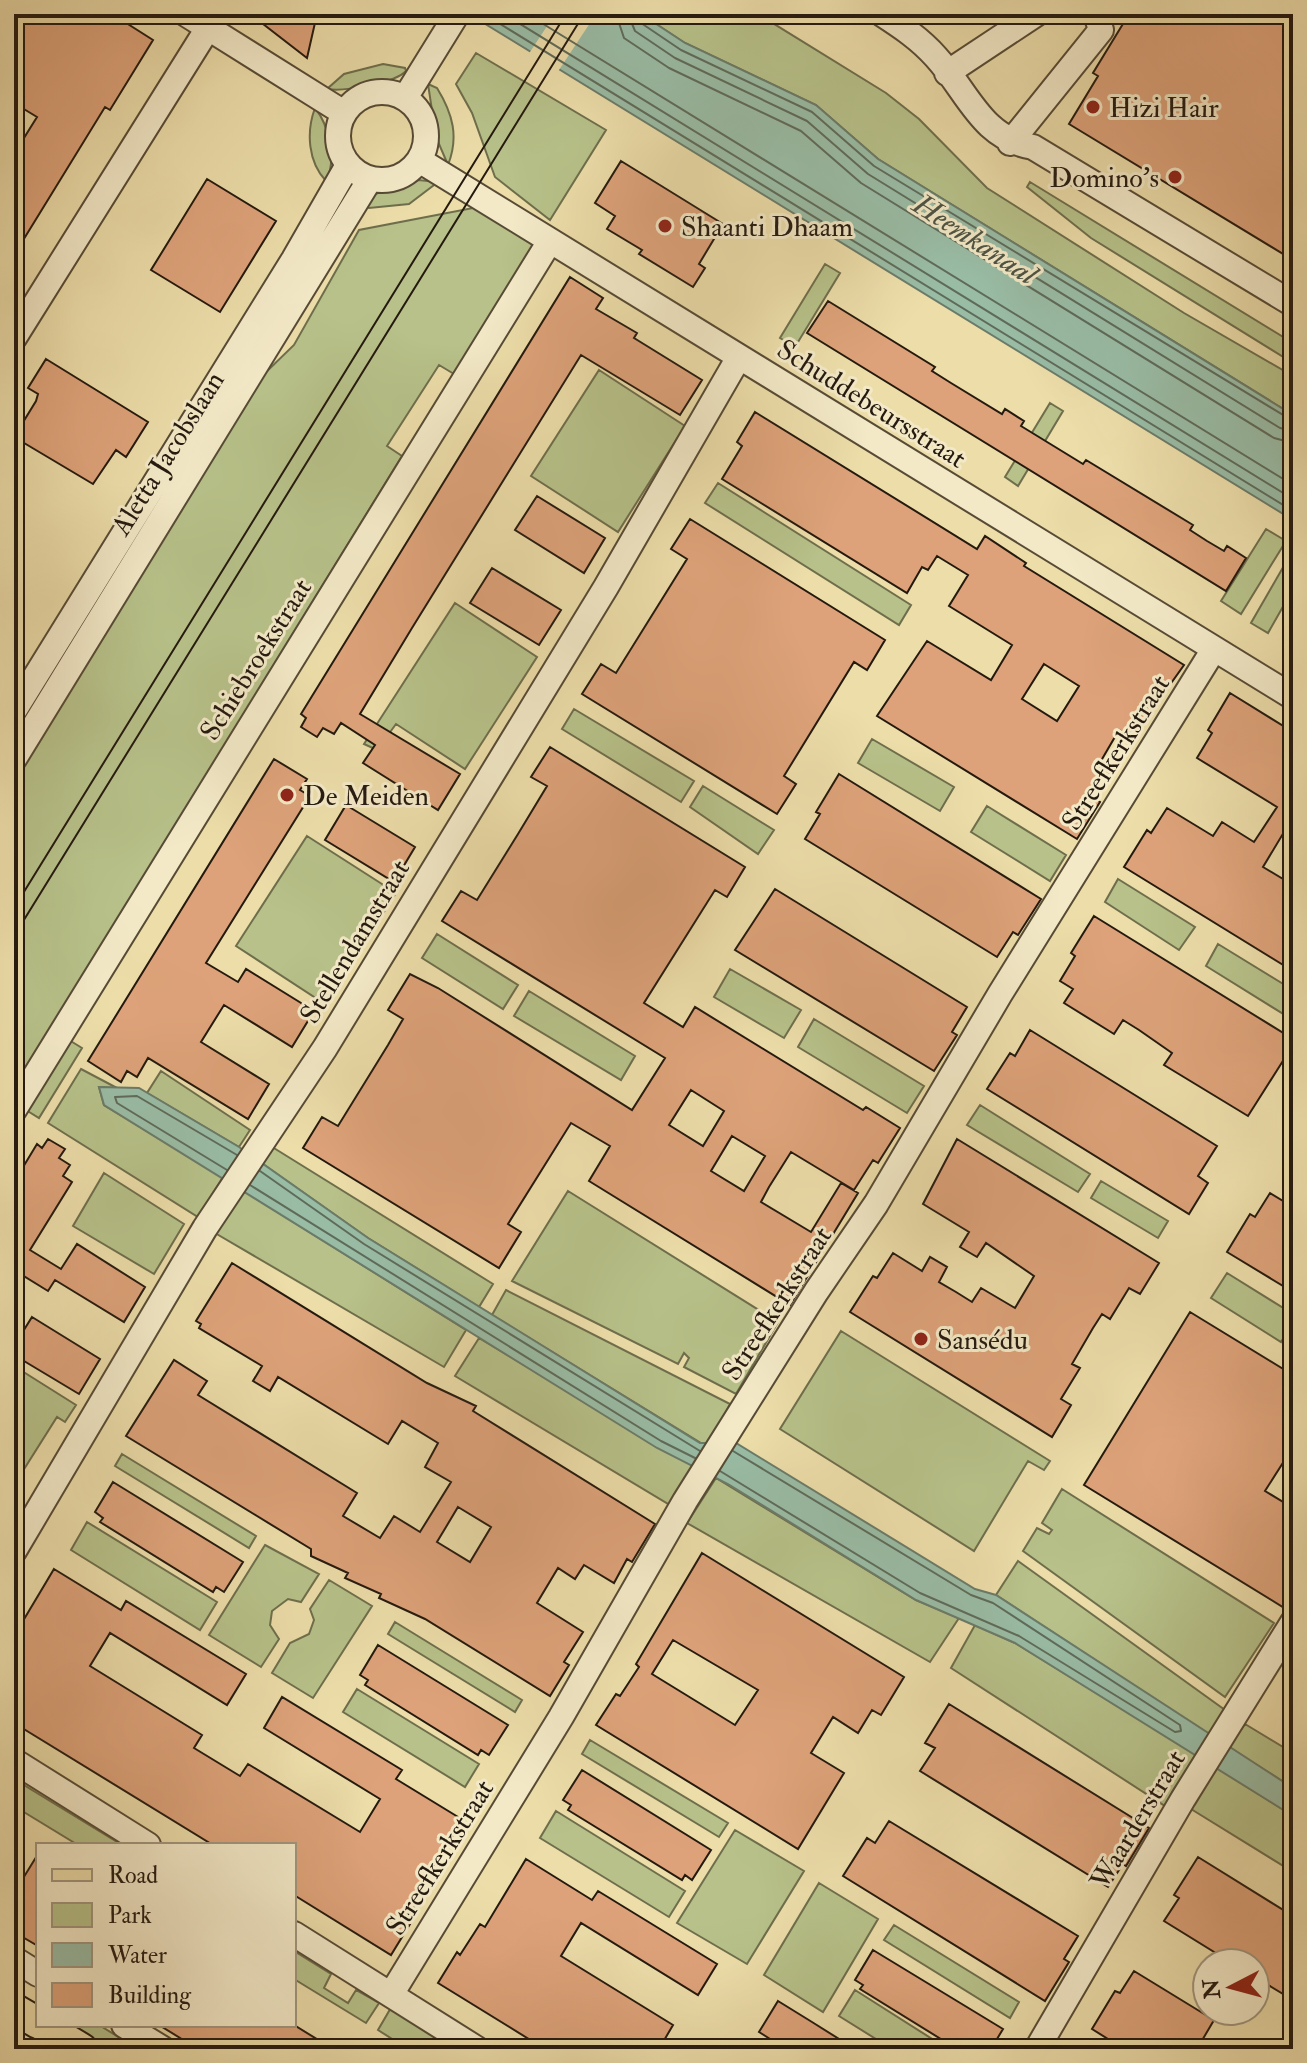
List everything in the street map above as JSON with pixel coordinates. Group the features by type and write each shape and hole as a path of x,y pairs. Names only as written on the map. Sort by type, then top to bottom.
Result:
{"main road":[{"path":"14,2009 36,2022"},
{"path":"45,2027 82,2049"}],"street":[{"path":"186,14 344,113"},
{"path":"405,98 457,14"},
{"path":"882,14 913,34 983,120 1010,143 1033,147 1293,304"},
{"path":"947,73 1036,14"},
{"path":"1010,143 1101,30 1096,14"},
{"path":"14,338 208,28"},
{"path":"372,93 395,93 405,98 423,121 426,141 419,160 393,179 370,179 348,165 338,139 344,113 361,97 372,93"},
{"name":"Schuddebeursstraat","path":"419,160 1293,697"},
{"name":"Aletta Jacobslaan","path":"14,711 294,259 348,165"},
{"name":"Aletta Jacobslaan","path":"14,759 370,179"},
{"name":"Schiebroekstraat","path":"14,1110 550,241"},
{"name":"Stellendamstraat","path":"14,1551 209,1221 387,948 606,587 739,357"},
{"name":"Streefkerkstraat","path":"392,1993 561,1717 685,1501 876,1204 1000,994 1214,649"},
{"name":"Waarderstraat","path":"1037,2049 1183,1799 1293,1622"},
{"path":"14,1761 145,1843"},
{"path":"296,1935 477,2049"},
{"path":"14,1959 36,1973"},
{"path":"127,2027 163,2049"}],"green space":[{"path":"641,14 758,14 886,93 919,119 987,188 1184,313 1293,376 1293,415 878,159 816,105 685,43"},
{"path":"476,53 606,130 550,220 495,177 472,113 456,84"},
{"path":"383,64 405,68 406,71 368,86 327,89 344,74"},
{"path":"428,84 437,88 453,126 453,145 448,165 436,137"},
{"path":"315,108 330,143 331,164 326,181 315,165 310,146 310,127"},
{"path":"418,180 438,182 409,204 369,208 365,205 375,194"},
{"path":"1030,182 1293,343 1293,363 1091,238 1027,187"},
{"path":"478,207 536,246 454,374 439,365 387,446 402,456 14,1089 14,775 260,378 294,345 359,230"},
{"path":"825,264 840,273 795,347 780,338"},
{"path":"599,370 685,426 618,532 531,476"},
{"path":"1050,403 1063,411 1018,486 1005,477"},
{"path":"718,483 911,605 899,625 705,503"},
{"path":"1266,529 1286,541 1241,614 1221,601"},
{"path":"1293,550 1293,589 1268,633 1251,623"},
{"path":"455,603 537,657 465,769 396,724 377,750 364,744"},
{"path":"574,709 694,781 681,802 562,729"},
{"path":"872,739 954,787 940,811 858,763"},
{"path":"703,786 774,830 758,854 690,807"},
{"path":"987,806 1066,855 1050,881 971,832"},
{"path":"307,836 396,893 325,1004 236,946"},
{"path":"1118,879 1195,927 1179,950 1105,902"},
{"path":"437,934 518,985 503,1009 422,958"},
{"path":"1218,944 1293,990 1293,1020 1206,966"},
{"path":"730,969 801,1010 784,1038 714,997"},
{"path":"529,991 635,1056 621,1080 514,1016"},
{"path":"814,1019 924,1086 907,1113 798,1047"},
{"path":"69,1040 82,1048 39,1118 26,1110"},
{"path":"81,1069 117,1088 99,1087 104,1105 223,1177 198,1217 48,1123"},
{"path":"161,1071 250,1130 239,1147 147,1093"},
{"path":"980,1105 1090,1174 1078,1192 967,1125"},
{"path":"269,1145 493,1284 479,1307 368,1238 260,1162"},
{"path":"104,1173 184,1224 154,1274 73,1226"},
{"path":"1101,1181 1168,1221 1158,1238 1091,1198"},
{"path":"244,1191 466,1330 444,1367 215,1233"},
{"path":"568,1191 778,1322 736,1394 684,1367 689,1358 684,1353 678,1364 512,1281"},
{"path":"1227,1273 1293,1314 1293,1323 1281,1342 1211,1298"},
{"path":"506,1290 730,1404 710,1443 701,1443 492,1315"},
{"path":"841,1331 1050,1461 1044,1470 1028,1461 974,1551 780,1429"},
{"path":"479,1338 693,1466 670,1505 455,1376"},
{"path":"14,1366 76,1405 65,1422 57,1417 14,1485"},
{"path":"122,1454 256,1536 249,1548 115,1466"},
{"path":"716,1478 916,1600 959,1618 930,1662 687,1523"},
{"path":"1062,1489 1274,1623 1225,1697 1023,1551 1037,1528 1049,1534 1052,1530 1042,1523"},
{"path":"87,1522 217,1602 200,1630 71,1550"},
{"path":"265,1545 319,1574 301,1602 288,1599 272,1611 270,1625 279,1639 261,1667 209,1635"},
{"path":"1018,1561 1225,1710 1209,1735 996,1595"},
{"path":"329,1580 372,1606 313,1698 272,1673 290,1643 309,1634 314,1620 310,1609"},
{"path":"395,1622 522,1700 515,1712 388,1634"},
{"path":"975,1625 1015,1643 1196,1754 1165,1806 951,1668"},
{"path":"357,1689 479,1764 465,1787 343,1712"},
{"path":"1245,1724 1293,1753 1293,1788 1228,1747"},
{"path":"590,1740 728,1823 719,1837 582,1754"},
{"path":"1217,1767 1293,1816 1293,1872 1191,1809"},
{"path":"14,1779 119,1843 75,1843 14,1806"},
{"path":"556,1811 685,1891 669,1917 540,1838"},
{"path":"735,1830 804,1871 747,1964 677,1923"},
{"path":"819,1883 878,1919 823,2012 764,1975"},
{"path":"894,1925 1019,2002 1010,2018 884,1940"},
{"path":"296,1952 331,1974 324,1988 348,2003 356,1990 379,2003 366,2023 296,1980"},
{"path":"855,1990 948,2049 892,2049 839,2016"},
{"path":"392,2006 460,2049 408,2049 378,2030"},
{"path":"57,2027 102,2027 138,2049 94,2049"}],"water":[{"name":"Heemkanaal","path":"469,14 641,14 685,43 816,105 878,159 1293,415 1293,520"},
{"path":"99,1087 139,1088 239,1147 368,1238 700,1443 736,1443 975,1589 996,1595 1293,1788 1293,1816 1015,1643 916,1600 728,1484 657,1448 104,1105"}],"pier":[{"path":"555,14 596,14 557,73 528,55"}],"building":[{"path":"14,14 112,14 153,40 110,110 105,107 14,255 14,154 37,117 14,103"},
{"path":"250,14 317,14 307,58"},
{"path":"1129,14 1293,14 1293,260 1069,124 1098,76 1093,73"},
{"name":"Shaanti Dhaam","path":"621,161 723,224 699,264 705,268 693,287 639,254 642,250 607,229 615,216 595,203"},
{"path":"207,179 276,221 220,312 151,270"},
{"path":"570,277 603,298 596,309 637,333 634,338 702,380 680,415 581,355 412,628 360,714 460,774 438,810 363,763 375,745 341,723 334,734 323,728 317,737 301,727 306,718 301,714"},
{"path":"828,301 935,367 932,371 951,383 1002,414 1005,409 1024,421 1021,426 1083,464 1086,460 1193,525 1190,530 1207,541 1224,551 1227,546 1246,558 1226,591 807,333"},
{"path":"46,359 148,422 126,457 116,450 93,484 14,437 36,401 38,394 28,388"},
{"path":"755,412 977,549 985,536 1026,563 1024,566 1184,665 1132,738 1119,730 1098,766 1110,773 1095,798 1100,802 1077,839 877,716 927,641 991,680 1012,645 949,606 968,575 937,556 928,570 922,567 907,593 722,479 742,446 737,442","holes":["1044,664 1079,686 1057,721 1022,699"]},
{"path":"537,496 605,538 584,573 515,530"},
{"path":"690,519 885,640 867,670 854,662 784,776 796,784 777,814 582,694 601,664 616,673 687,559 671,549"},
{"path":"492,568 561,610 539,645 470,603"},
{"path":"1230,693 1293,732 1293,837 1284,832 1263,867 1293,885 1293,971 1124,867 1147,830 1151,833 1167,808 1213,836 1222,822 1254,842 1277,807 1197,758 1212,733 1208,730"},
{"path":"550,747 745,867 727,897 715,890 644,1003 683,1027 695,1007 863,1110 866,1107 900,1128 878,1163 873,1160 854,1190 791,1152 769,1187 761,1202 811,1232 841,1183 858,1193 790,1305 589,1181 610,1146 571,1123 508,1224 521,1232 499,1268 303,1148 322,1117 338,1126 388,1045 403,1019 388,1010 410,974 438,988 632,1110 665,1058 442,921 461,891 477,900 518,834 547,786 531,777","holes":["691,1090 724,1111 703,1146 669,1125","732,1136 765,1156 744,1191 711,1171"]},
{"path":"274,759 307,779 300,790 310,796 206,963 238,982 246,969 314,1011 292,1047 224,1005 201,1042 269,1084 248,1119 148,1058 137,1077 127,1071 121,1082 88,1061"},
{"path":"839,774 1041,899 1018,935 1013,932 997,957 805,839 820,814 816,812"},
{"path":"346,805 415,847 394,882 325,840"},
{"path":"775,889 967,1007 952,1032 957,1035 934,1071 735,950"},
{"path":"1094,916 1293,1039 1293,1045 1248,1116 1164,1065 1172,1053 1123,1020 1114,1034 1064,1003 1073,989 1060,981 1075,956 1071,953"},
{"path":"1030,1030 1217,1146 1198,1176 1208,1183 1189,1214 987,1089 1010,1053 1015,1056"},
{"path":"48,1139 65,1149 59,1158 70,1165 63,1176 72,1182 30,1250 61,1269 77,1244 145,1287 124,1322 55,1280 48,1291 17,1272 14,1277 14,1182 37,1144 42,1148"},
{"path":"957,1139 1159,1263 1140,1294 1129,1288 1110,1319 1102,1314 1093,1328 1072,1364 1080,1368 1061,1399 1071,1405 1052,1437 850,1312 873,1276 877,1278 893,1253 922,1271 930,1257 947,1267 939,1282 972,1302 981,1288 1015,1308 1034,1276 986,1243 977,1257 960,1247 969,1232 923,1204"},
{"path":"1270,1193 1293,1207 1293,1292 1227,1252 1250,1214 1255,1217"},
{"path":"232,1263 427,1383 476,1406 473,1411 655,1524 632,1562 627,1559 614,1583 584,1565 575,1579 558,1568 537,1603 583,1632 564,1662 569,1665 550,1696 425,1619 345,1578 348,1573 311,1556 311,1549 126,1436 174,1360 207,1381 198,1395 357,1493 343,1516 380,1538 394,1516 420,1532 451,1482 425,1467 438,1443 402,1421 388,1444 278,1377 270,1391 253,1381 262,1366 199,1328 201,1324 196,1321","holes":["458,1507 491,1527 470,1562 437,1542"]},
{"path":"1190,1312 1293,1375 1293,1447 1265,1491 1293,1508 1293,1597 1286,1609 1084,1485"},
{"path":"32,1317 100,1359 79,1394 14,1355 14,1346"},
{"path":"113,1482 243,1562 224,1592 216,1587 213,1592 100,1522 103,1518 95,1512"},
{"path":"702,1553 904,1677 881,1715 872,1710 858,1733 833,1717 811,1753 844,1773 798,1849 596,1725 616,1694 620,1696 639,1667 636,1664","holes":["673,1640 758,1690 735,1725 652,1674"]},
{"path":"54,1569 121,1610 126,1601 246,1674 227,1705 110,1633 90,1666 202,1735 194,1748 240,1776 248,1764 360,1832 380,1799 264,1728 282,1697 402,1770 396,1779 463,1820 421,1887 425,1890 405,1921 410,1924 391,1955 296,1896 296,1843 210,1843 14,1723 14,1636"},
{"path":"378,1645 508,1725 489,1755 481,1750 478,1755 365,1685 368,1680 360,1675"},
{"path":"949,1704 1149,1828 1126,1866 1123,1864 1108,1887 920,1771 935,1748 925,1743"},
{"path":"582,1770 711,1850 692,1880 685,1875 682,1880 568,1810 571,1805 563,1800"},
{"path":"889,1821 1078,1936 1064,1959 1069,1962 1045,2001 843,1876 867,1838 875,1843"},
{"path":"36,1857 36,1945 14,1932 14,1893"},
{"path":"1198,1857 1293,1916 1293,2000 1271,1987 1271,1947 1206,1947 1164,1921 1179,1898 1174,1895"},
{"path":"526,1859 592,1900 598,1891 717,1964 698,1995 581,1923 561,1956 673,2025 659,2049 545,2049 438,1983 457,1952 460,1955 480,1924 485,1927"},
{"path":"873,1950 1003,2029 991,2049 957,2049 860,1989 863,1985 855,1980"},
{"path":"1134,1971 1191,2006 1191,2027 1210,2027 1197,2049 1124,2049 1092,2029 1115,1991 1120,1993"},
{"path":"778,2001 855,2049 786,2049 759,2032"},
{"path":"296,2026 333,2049 198,2049 162,2027"}],"tram line":[{"path":"14,908 566,14"},
{"path":"14,936 584,14"}],"place":[{"name":"Hizi Hair","path":"1093,107"},
{"name":"Domino's","path":"1175,177"},
{"name":"Shaanti Dhaam","path":"665,226"},
{"name":"De Meiden","path":"287,795"},
{"name":"Sansédu","path":"921,1339"}]}
